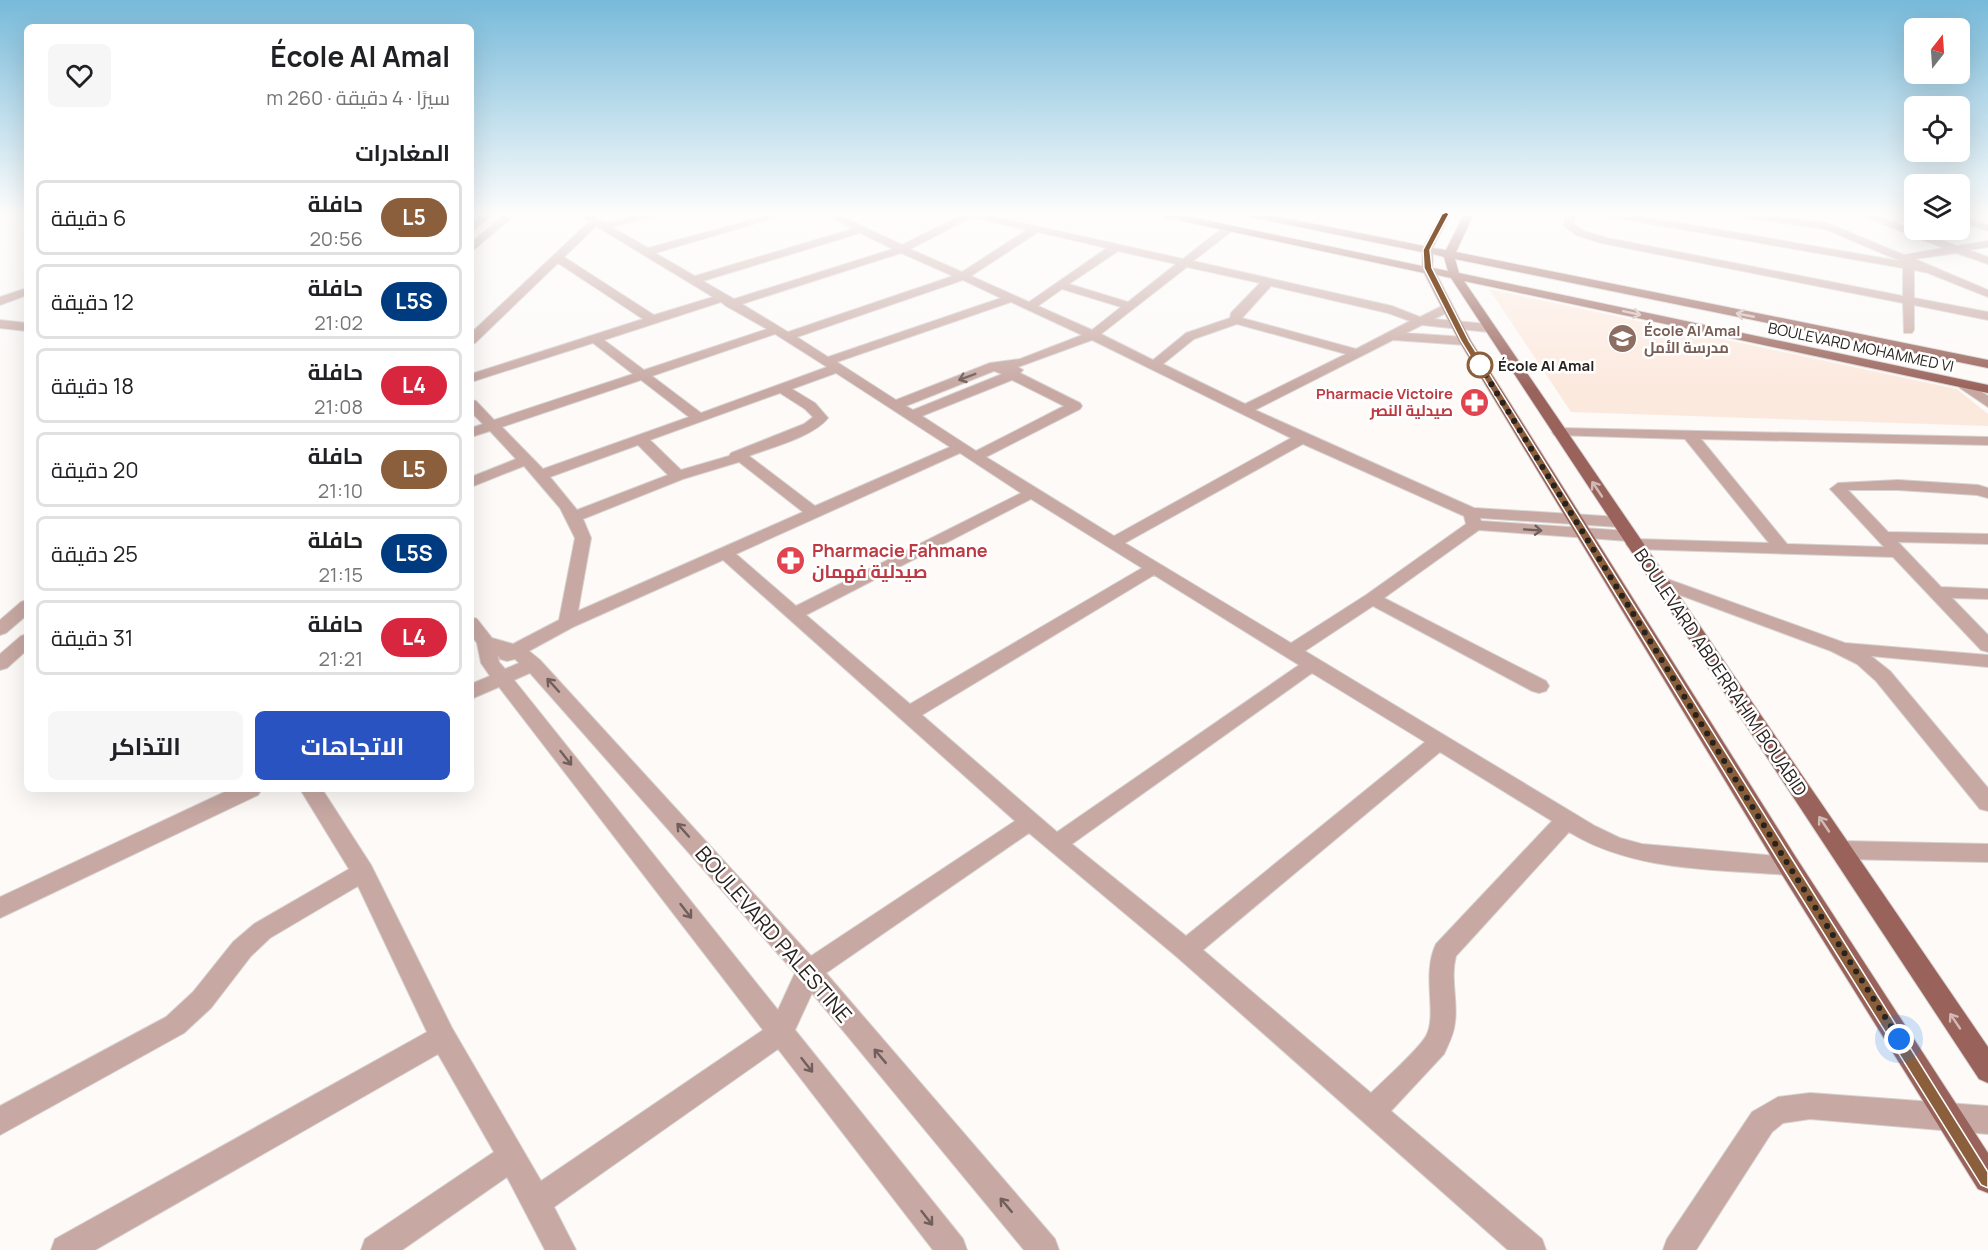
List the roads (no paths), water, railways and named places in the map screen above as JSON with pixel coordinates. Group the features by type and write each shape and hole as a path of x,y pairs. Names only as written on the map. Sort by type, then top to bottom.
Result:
{"main road":[{"name":"BOULEVARD ABDERRAHIM BOUABID","path":"1433,272 1461,334 1789,866 1988,1179"},
{"name":"BOULEVARD MOHAMMED VI","path":"1451,272 1988,389"},
{"name":"BOULEVARD MOHAMMED VI","path":"1535,272 1988,364"},
{"name":"BOULEVARD ABDERRAHIM BOUABID","path":"1454,274 1488,328 1988,1070"}],"street":[{"path":"474,337 543,272"},
{"path":"580,272 653,320"},
{"path":"678,272 782,333 1032,493 1567,820 1614,845 1642,853 1789,866"},
{"path":"692,281 717,272"},
{"path":"474,377 653,320 823,272"},
{"path":"952,272 1093,335 1473,520 1581,527 1627,534 1782,548 1896,552"},
{"path":"474,432 643,376 962,277 969,272"},
{"path":"1030,306 1079,272"},
{"path":"896,405 996,366 1023,362 1093,335 1174,272"},
{"path":"1226,272 1392,310 1461,334"},
{"path":"1761,272 1988,316"},
{"path":"1907,272 1908,330"},
{"path":"1937,272 1988,294"},
{"path":"1237,320 1235,316 1268,282"},
{"path":"1060,285 1130,306"},
{"path":"0,301 24,292"},
{"path":"540,475 781,388 831,365 1012,298"},
{"path":"1246,409 1448,307"},
{"path":"1154,365 1190,336 1237,320 1357,353"},
{"path":"0,324 24,327"},
{"path":"1390,336 1461,334 1488,328"},
{"path":"595,339 699,418"},
{"path":"911,416 1012,375 1023,362"},
{"path":"977,456 1075,406 996,366"},
{"path":"1965,385 1988,403"},
{"path":"573,517 809,427 821,418 810,406 781,388"},
{"path":"474,407 540,475 580,526 583,538 567,623"},
{"path":"1559,432 1988,441"},
{"path":"1689,434 1782,548"},
{"path":"1113,543 1302,438"},
{"path":"641,439 678,476"},
{"path":"488,651 525,657 567,623 726,554 961,447"},
{"path":"736,456 744,458 814,513"},
{"path":"474,481 526,460"},
{"path":"1988,493 1898,485 1843,486 1838,489 1988,646"},
{"path":"795,614 1032,493"},
{"path":"1290,652 1372,599 1473,520"},
{"path":"1882,537 1988,539"},
{"path":"726,554 910,713 1056,844 1186,950 1530,1250"},
{"path":"910,713 1153,568"},
{"path":"1659,581 1838,647 1864,660 1883,676 1988,803"},
{"path":"1936,592 1988,594"},
{"path":"1372,599 1539,686"},
{"path":"0,628 24,608"},
{"path":"0,664 24,643"},
{"path":"1838,647 1988,661"},
{"path":"488,651 525,657"},
{"path":"474,685 488,651"},
{"path":"488,651 952,1250"},
{"name":"BOULEVARD PALESTINE","path":"525,657 809,971 1044,1250"},
{"path":"1056,844 1311,665"},
{"path":"1186,950 1440,741"},
{"path":"0,908 245,792"},
{"path":"313,792 363,872 443,1036 512,1157 561,1250"},
{"path":"1371,1112 1435,1045 1443,1032 1440,964 1445,951 1567,820"},
{"path":"536,1202 781,1032 809,971 1031,821"},
{"path":"1841,850 1988,853"},
{"path":"0,1121 175,1025 202,1000 242,949 262,931 363,872"},
{"path":"66,1250 443,1036"},
{"path":"1678,1250 1762,1122 1778,1110 1810,1106 1988,1120"},
{"path":"376,1250 512,1157"}],"place":[{"name":"École Al Amal مدرسة الأمل","path":"1623,339"},
{"name":"École Al Amal","path":"1480,365"},
{"name":"Pharmacie Victoire صيدلية النصر","path":"1474,402"},
{"name":"Pharmacie Fahmane صيدلية فهمان","path":"791,560"}]}
